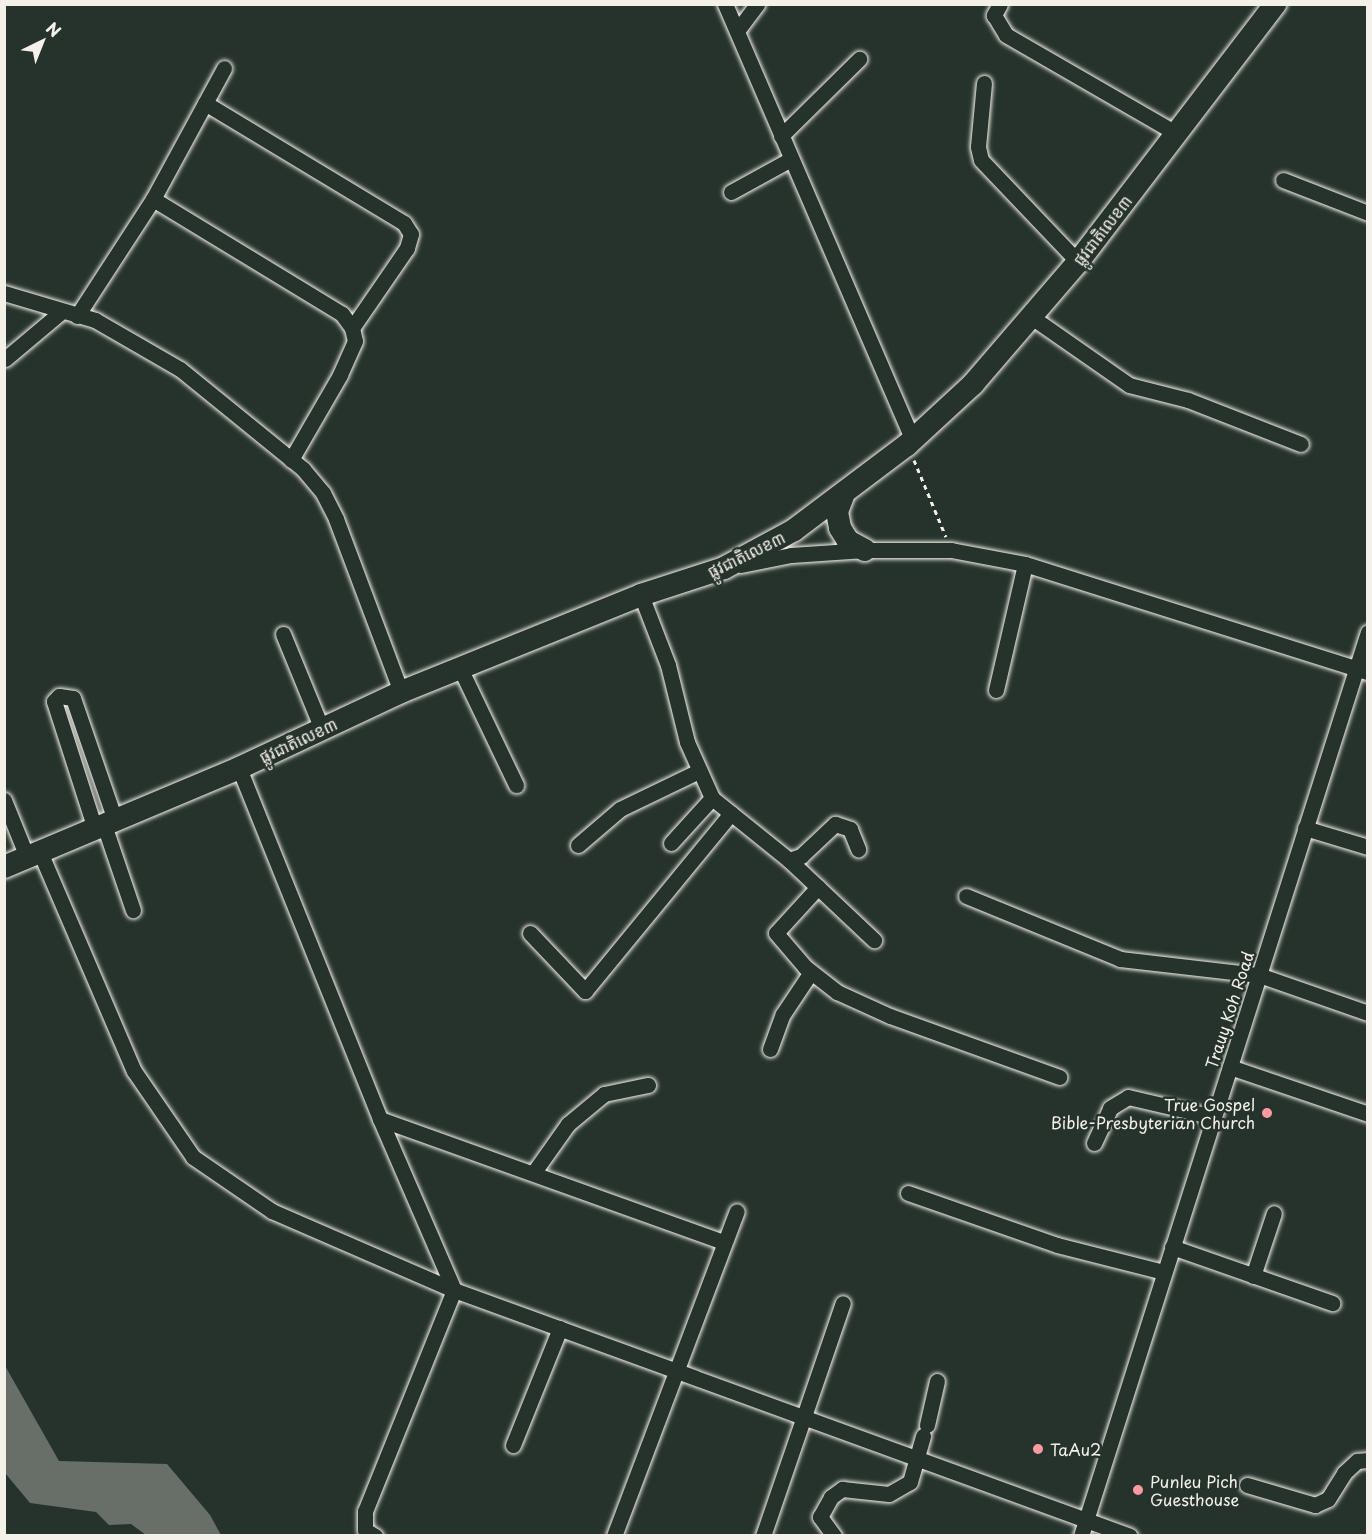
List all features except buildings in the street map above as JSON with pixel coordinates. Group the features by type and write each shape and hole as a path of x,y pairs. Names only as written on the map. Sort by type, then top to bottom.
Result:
{"highway":[{"name":"ផ្លូវជាតិលេខ៣","path":"4,867 239,768 401,692 641,595 724,568 794,530 843,496 910,442 973,384 1033,318 1078,262 1275,4"},
{"path":"843,496 837,512 840,528 848,541 865,550"}],"street":[{"path":"725,4 910,442"},
{"path":"737,31 757,4"},
{"path":"1000,4 994,15 1006,35 1176,133"},
{"path":"781,136 859,59"},
{"path":"77,316 153,199 224,68"},
{"path":"984,83 978,147 981,160 1078,262"},
{"path":"205,103 404,223 411,234 407,248 352,328"},
{"path":"731,192 791,159"},
{"path":"1282,180 1368,213"},
{"path":"153,199 342,315 352,328 355,341 340,375 291,460"},
{"path":"4,293 106,326 180,369 291,460 323,493 336,519 401,692"},
{"path":"5,359 61,312"},
{"path":"1033,318 1129,385 1188,400 1301,444"},
{"path":"724,568 791,555 865,550 951,550 1025,564 1362,670"},
{"path":"996,690 1025,564"},
{"path":"641,595 668,665 687,742 712,798 789,860 874,940"},
{"name":"Trauy Koh Road","path":"1083,1528 1305,828 1362,670 1368,632"},
{"path":"282,634 322,729"},
{"path":"460,668 516,785"},
{"path":"104,825 73,698 59,696 54,701 104,825 133,910"},
{"path":"239,768 380,1119 454,1290 365,1511 365,1530 375,1536"},
{"path":"578,845 620,809 699,771"},
{"path":"671,843 712,798"},
{"path":"4,800 34,854 134,1071 193,1157 272,1211 454,1290 918,1458 1083,1528 1130,1536"},
{"path":"531,933 585,991 731,813"},
{"path":"789,860 801,856 836,824 850,829 858,849"},
{"path":"1305,828 1368,847"},
{"path":"818,886 776,933 811,972 837,993 891,1016 1059,1077"},
{"path":"966,896 1120,959 1259,975 1368,1013"},
{"path":"770,1049 783,1014 811,972"},
{"path":"1230,1067 1368,1114"},
{"path":"534,1172 568,1124 604,1094 648,1085"},
{"path":"1094,1143 1110,1108 1128,1097 1214,1117"},
{"path":"380,1119 534,1172 573,1190 723,1242"},
{"path":"908,1193 1057,1245 1164,1272"},
{"path":"614,1536 723,1242 737,1211"},
{"path":"1253,1276 1274,1213"},
{"path":"1172,1248 1332,1303"},
{"path":"763,1536 843,1303"},
{"path":"513,1445 560,1328"},
{"path":"834,1536 820,1517 831,1497 842,1489 889,1494 910,1482 937,1381"},
{"path":"1247,1485 1315,1505 1328,1499 1357,1461 1368,1460"}],"path":[{"path":"910,442 951,550"}],"shaded area":[{"path":"4,1364 59,1461 167,1464 210,1515 221,1535 146,1535 131,1524 109,1525 96,1512 30,1503 5,1473"}],"place":[{"name":"True Gospel Bible-Presbyterian Church","path":"1267,1113"},
{"name":"TaAu2","path":"1038,1449"},
{"name":"Punleu Pich Guesthouse","path":"1138,1490"}]}
